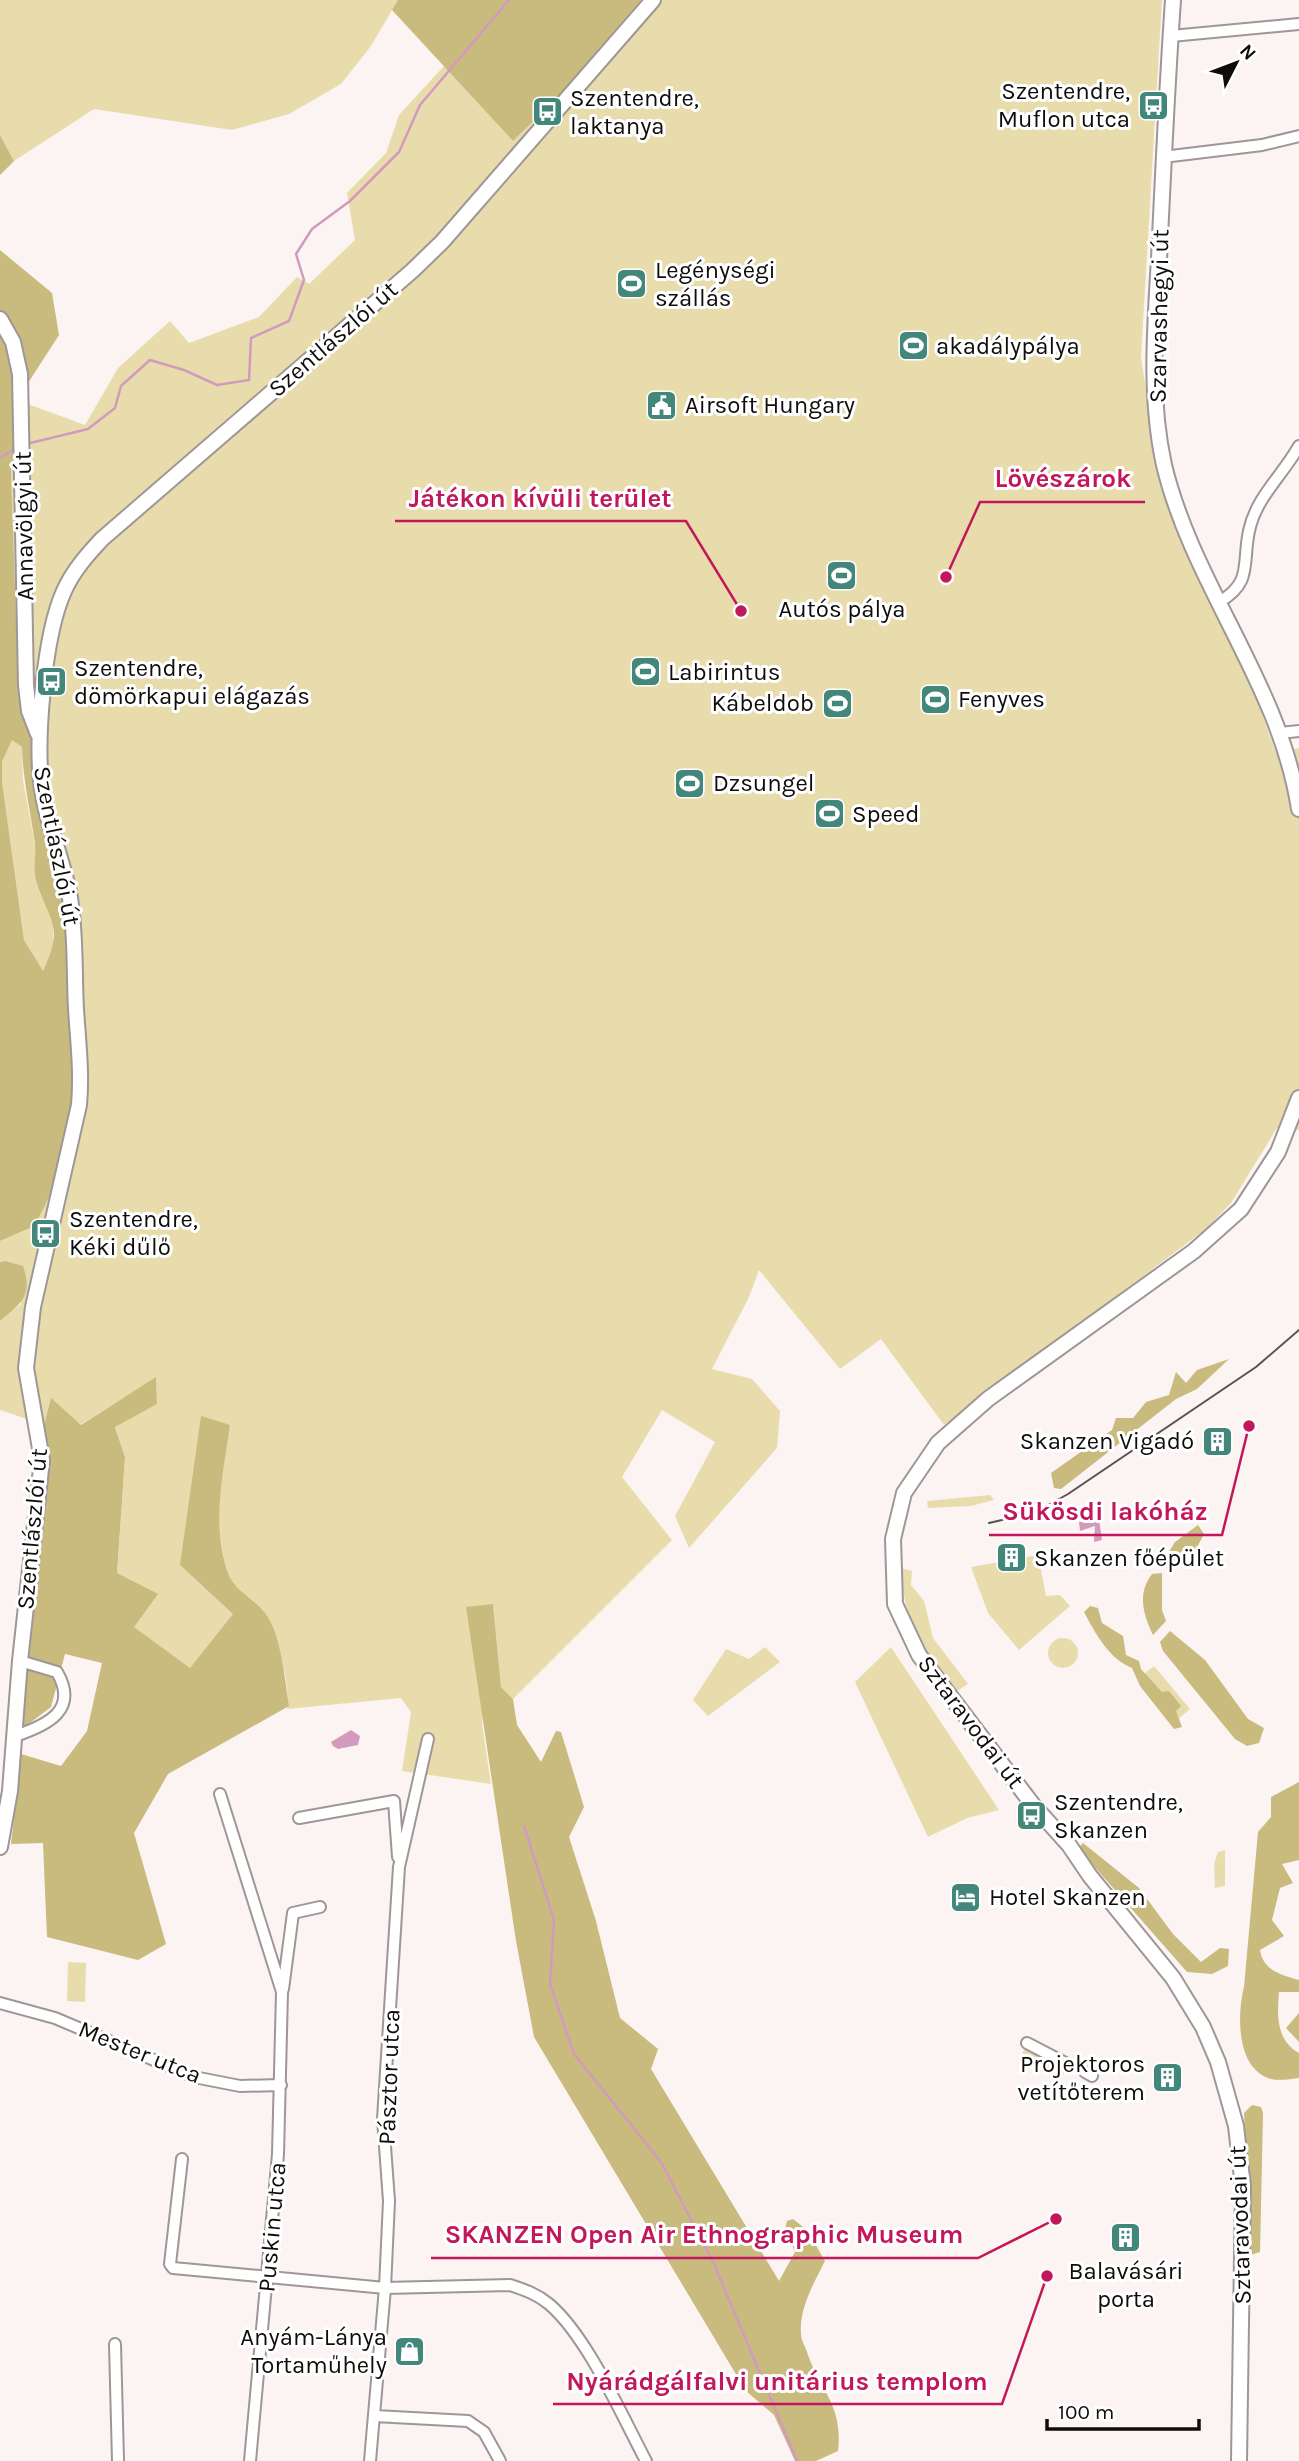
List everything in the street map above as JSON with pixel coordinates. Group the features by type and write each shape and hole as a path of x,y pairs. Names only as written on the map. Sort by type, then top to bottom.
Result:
{"street":[{"name":"Szentlászlói út","path":"0,1847 10,1791 20,1661 42,1461 26,1368 33,1307 79,1105 81,1075 75,930 69,894 43,793 38,735 57,612 63,592 83,560 112,530 412,271 567,101 653,0"},
{"name":"Szarvashegyi út","path":"1173,0 1154,362 1164,464 1193,549 1266,696 1280,733"},
{"path":"1171,36 1299,24"},
{"path":"1163,158 1262,145 1299,136"},
{"name":"Annavölgyi út","path":"0,319 18,357 24,443 26,685 29,711 38,735"},
{"path":"1219,602 1240,586 1249,530 1259,504 1299,446"},
{"path":"1299,731 1280,733 1299,808"},
{"name":"Sztaravodai út","path":"1239,2461 1243,2187 1236,2126 1218,2062 1197,2016 1173,1978 1090,1876 1069,1845 1033,1805 919,1655 895,1604 893,1539 904,1493 937,1443 988,1399 1194,1251 1241,1209 1278,1152 1299,1098"},
{"path":"15,1736 37,1729 54,1717 64,1703 66,1687 57,1672 20,1661"},
{"name":"Pásztor utca","path":"370,2461 385,2288 389,2201 383,2119 400,1867 428,1739"},
{"name":"Puskin utca","path":"219,1794 282,1992"},
{"path":"299,1818 394,1801 400,1867"},
{"name":"Puskin utca","path":"250,2461 268,2277 281,2085 282,1992 293,1913 320,1907"},
{"name":"Mester utca","path":"0,2003 55,2018 194,2077 240,2086 281,2085"},
{"path":"1027,2043 1071,2066"},
{"path":"183,2159 170,2264 173,2268 385,2288 510,2286 530,2291 550,2304 568,2324 646,2461"},
{"path":"115,2344 118,2461"},
{"path":"375,2416 468,2421 484,2432 500,2461"}],"shaded area":[{"path":"0,0 398,0 371,46 341,84 289,114 232,130 94,109 14,161 0,135"},
{"path":"398,0 641,0 552,103 513,141 392,10"},
{"path":"641,0 1162,0 1141,357 1158,467 1243,661 1276,753 1299,748 1299,1130 1277,1128 1231,1203 1206,1229 944,1425 881,1339 840,1369 759,1270 749,1297 712,1369 752,1379 780,1411 777,1448 689,1548 675,1516 715,1442 662,1410 622,1477 672,1540 513,1699 501,1687 493,1605 482,1724 491,1784 402,1771 411,1712 401,1698 287,1709 285,1674 269,1619 231,1578 223,1553 219,1516 221,1481 230,1424 180,1565 234,1614 190,1668 133,1627 117,1573 125,1457 115,1426 157,1404 156,1378 80,1425 51,1399 44,1425 0,1410 0,1321 21,1304 5,1261 0,1262 0,1241 36,1226 77,1095 43,810 17,646 11,472 17,400 85,425 118,368 170,321 189,343 259,317 297,277 309,284 355,240 347,193 386,153 399,115 444,66 513,141 552,103"},
{"path":"0,135 14,161 0,175"},
{"path":"0,250 52,293 59,335 17,400 11,472 17,646 43,810 73,927 77,1095 60,1174 35,1226 0,1241","holes":["12,740 22,747 35,843 35,876 54,933 50,955 43,971 24,940 2,782 2,762"]},
{"path":"12,740 22,747 23,781 35,844 36,879 53,917 53,949 43,972 24,940 2,782 2,762"},
{"path":"0,1262 23,1266 27,1284 20,1303 0,1321"},
{"path":"1229,1359 1197,1389 1176,1399 1061,1489 1054,1488 1051,1473 1112,1430 1116,1418 1133,1418 1146,1402 1169,1395 1176,1372 1186,1383 1197,1370"},
{"path":"156,1377 157,1404 115,1427 125,1457 117,1573 158,1594 134,1627 190,1668 233,1614 180,1565 201,1416 230,1425 220,1499 223,1555 231,1579 265,1613 275,1632 282,1657 289,1706 168,1774 134,1833 166,1944 138,1960 47,1937 43,1843 11,1844 21,1754 61,1766 87,1731 102,1663 65,1654 51,1707 22,1729 46,1472 44,1425 51,1398 81,1425"},
{"path":"990,1495 994,1500 971,1506 928,1508 927,1501"},
{"path":"1099,1519 1102,1540 1094,1542 1095,1526 1080,1531 1079,1522"},
{"path":"1198,1525 1204,1534 1194,1553 1183,1556 1174,1568 1167,1569 1162,1563 1175,1542"},
{"path":"1038,1555 1046,1596 1060,1595 1070,1606 1019,1650 988,1613 971,1567"},
{"path":"901,1568 912,1571 911,1585 924,1601 933,1638 968,1684 957,1691 917,1635 906,1605"},
{"path":"1162,1573 1162,1610 1166,1621 1153,1635 1144,1612 1144,1589 1152,1574"},
{"path":"493,1604 501,1687 513,1699 517,1725 541,1762 556,1731 561,1732 584,1807 569,1837 596,1921 620,2018 658,2049 651,2069 779,2281 795,2252 785,2229 787,2221 793,2219 807,2230 825,2261 805,2305 801,2334 830,2400 839,2436 838,2451 816,2461 795,2461 774,2415 746,2391 534,2037 516,1941 466,1607"},
{"path":"1090,1606 1098,1608 1102,1623 1123,1636 1126,1655 1139,1661 1141,1669 1162,1692 1169,1691 1181,1706 1176,1711 1182,1727 1174,1729 1140,1686 1132,1668 1116,1658 1104,1644 1084,1612"},
{"path":"1170,1631 1205,1660 1248,1719 1264,1728 1259,1743 1247,1746 1235,1739 1163,1651 1160,1642"},
{"path":"1063,1638 1073,1643 1078,1653 1073,1663 1063,1668 1053,1663 1048,1653 1053,1643"},
{"path":"765,1647 780,1662 708,1716 693,1700 726,1649 749,1659"},
{"path":"891,1647 999,1810 967,1818 928,1837 855,1682"},
{"path":"1154,1666 1190,1709 1177,1720 1140,1677"},
{"path":"351,1730 360,1736 358,1745 338,1749 333,1746 331,1742"},
{"path":"1299,1782 1299,1860 1282,1864 1293,1883 1280,1888 1272,1920 1284,1936 1260,1950 1269,1967 1299,1980 1299,1992 1279,1992 1278,2010 1282,2034 1291,2048 1299,2053 1299,2078 1274,2080 1260,2073 1245,2053 1240,2012 1258,1832 1271,1817 1271,1797"},
{"path":"1083,1843 1139,1888 1173,1934 1201,1962 1220,1948 1229,1949 1228,1966 1212,1974 1187,1972 1078,1848"},
{"path":"1225,1850 1225,1886 1215,1888 1214,1864 1218,1852"},
{"path":"68,1962 86,1963 85,2002 67,2001"},
{"path":"1299,2013 1299,2042 1286,2028"},
{"path":"1026,2046 1067,2067 1060,2081 1019,2060"},
{"path":"1252,2105 1261,2107 1263,2113 1260,2252 1250,2255 1244,2113"}],"waterway":[{"path":"26,444 88,429 115,408 121,386 150,360 184,370 217,385 249,380 251,338 289,321 304,280 296,254 312,229 350,201 399,152 420,105 509,0"},
{"path":"0,458 16,448"},
{"path":"524,1826 554,1920 550,1984 574,2054 661,2162 714,2264 797,2461"}],"tram line":[{"path":"989,1523 1036,1512 1068,1494 1256,1367 1299,1330"}],"place":[{"name":"Szentendre, Muflon utca","path":"1153,105"},
{"name":"Szentendre, laktanya","path":"547,112"},
{"name":"Legénységi szállás","path":"632,284"},
{"name":"akadálypálya","path":"913,346"},
{"name":"Airsoft Hungary","path":"662,405"},
{"name":"Autós pálya","path":"842,575"},
{"name":"Lövészárok","path":"946,577"},
{"name":"Játékon kívüli terület","path":"741,611"},
{"name":"Labirintus","path":"645,672"},
{"name":"Szentendre, dömörkapui elágazás","path":"51,682"},
{"name":"Fenyves","path":"935,699"},
{"name":"Kábeldob","path":"837,703"},
{"name":"Dzsungel","path":"690,783"},
{"name":"Speed","path":"829,814"},
{"name":"Szentendre, Kéki dűlő","path":"46,1233"},
{"name":"Sükösdi lakóház","path":"1249,1426"},
{"name":"Skanzen Vigadó","path":"1217,1441"},
{"name":"Skanzen főépület","path":"1011,1558"},
{"name":"Szentendre, Skanzen","path":"1031,1816"},
{"name":"Hotel Skanzen","path":"966,1897"},
{"name":"Projektoros vetítőterem","path":"1168,2078"},
{"name":"SKANZEN Open Air Ethnographic Museum","path":"1056,2219"},
{"name":"Balavásári porta","path":"1126,2237"},
{"name":"Nyárádgálfalvi unitárius templom","path":"1047,2276"},
{"name":"Anyám-Lánya Tortaműhely","path":"410,2351"}]}
